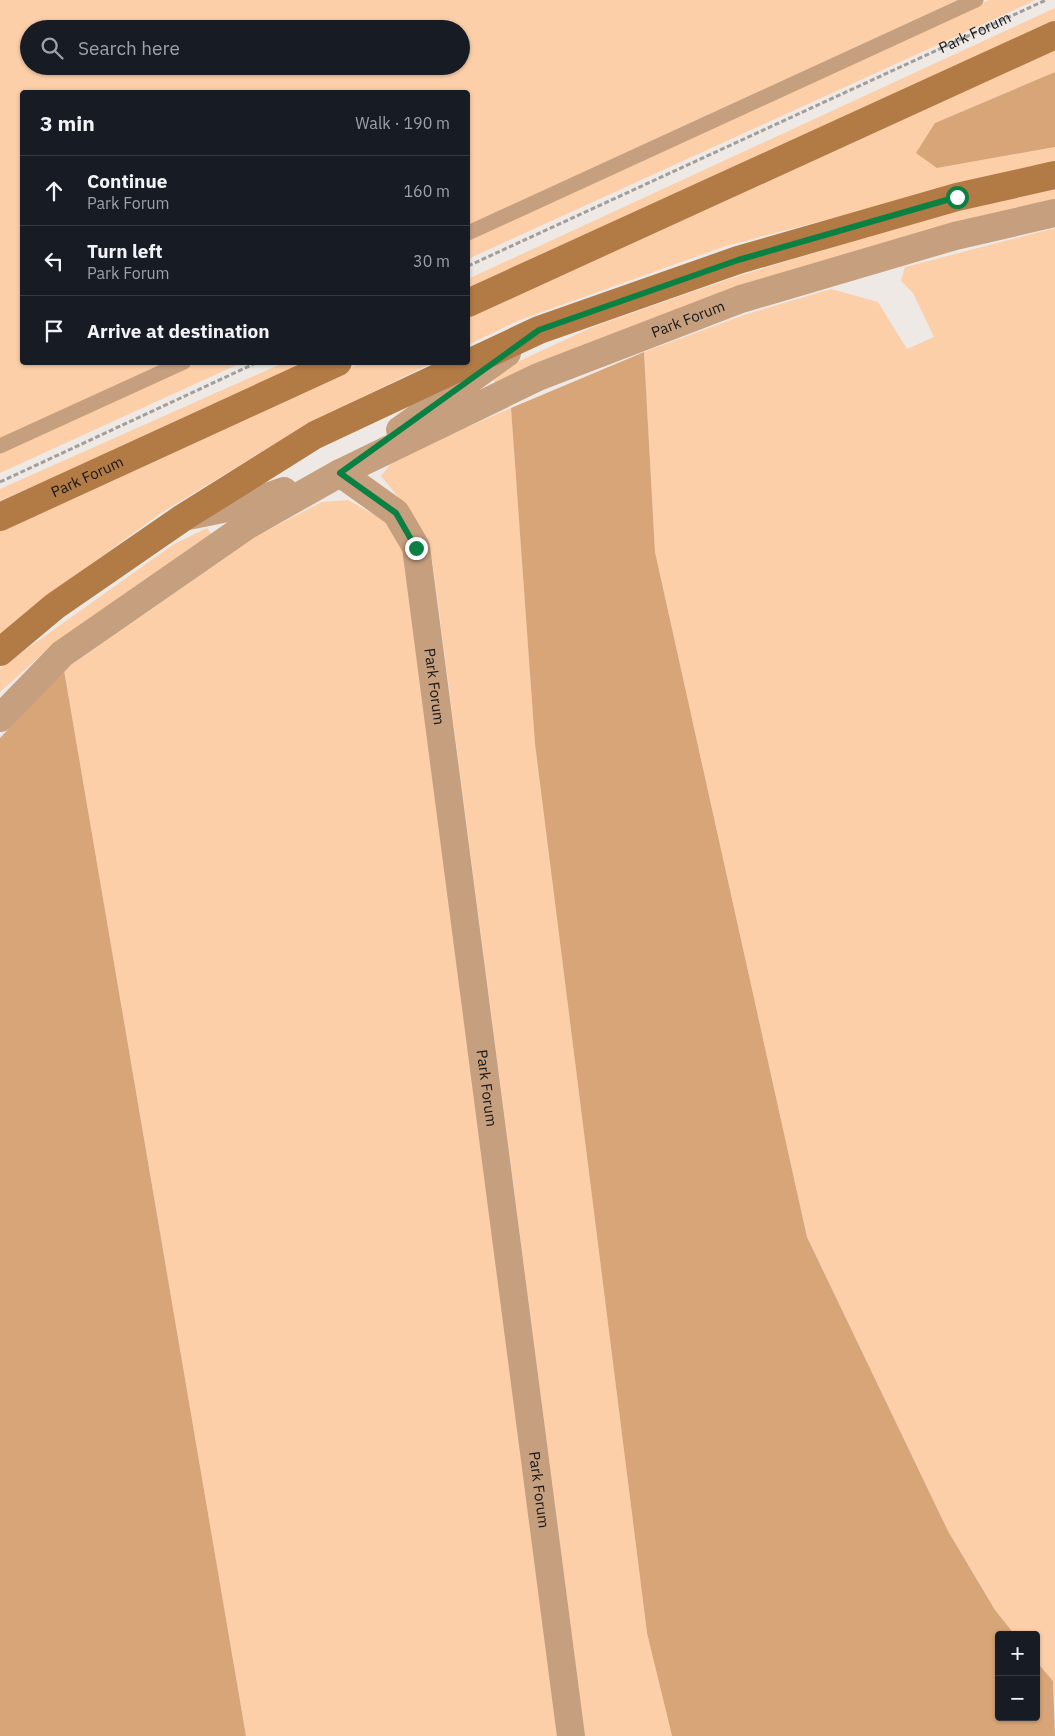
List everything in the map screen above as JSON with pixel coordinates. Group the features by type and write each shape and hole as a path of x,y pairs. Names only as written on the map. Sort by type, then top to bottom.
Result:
{"main road":[{"path":"470,302 1055,35"},
{"name":"Park Forum","path":"470,362 539,330 738,260 957,197 1055,175"},
{"name":"Park Forum","path":"0,517 331,365"},
{"name":"Park Forum","path":"0,652 55,606 184,517 315,435 464,365"}],"street":[{"name":"Park Forum","path":"0,718 62,654 248,526 340,473 538,377 742,299 955,236 1055,213"},
{"name":"Park Forum","path":"184,517 247,504 340,473 539,330"},
{"name":"Park Forum","path":"340,473 396,513 416,548 571,1736"}],"lane":[{"path":"470,232 976,0"},
{"path":"0,446 177,365"}],"path":[{"name":"Park Forum","path":"470,265 1046,0"},
{"path":"0,482 252,365"}],"shaded area":[{"path":"0,0 958,0 470,224 470,90 20,90 20,365 162,365 0,439"},
{"path":"989,0 1036,0 470,258 470,238"},
{"path":"1055,8 1055,25 470,293 470,278"},
{"path":"1055,47 1055,72 935,123 937,168 1055,147 1055,166 939,190 726,246 517,321 470,344 470,313"},
{"path":"1055,72 1055,147 937,168 916,153 935,123"},
{"path":"1055,187 1055,201 496,385 491,374 595,326 732,278 948,212"},
{"path":"1055,228 1055,1701 1053,1681 1040,1666 1040,1631 1012,1631 995,1610 948,1531 807,1237 655,552 644,352 744,315 831,289 878,302 907,349 934,337 913,293 901,281 905,267"},
{"path":"644,352 655,552 807,1237 948,1531 995,1610 1012,1631 995,1631 995,1721 1040,1721 1040,1666 1053,1681 1055,1736 672,1736 647,1633 535,744 511,408"},
{"path":"193,365 237,365 0,473 0,453"},
{"path":"279,365 310,365 0,501 0,489"},
{"path":"357,365 428,365 309,423 161,513 27,611 0,636 0,527"},
{"path":"511,408 535,744 647,1633 672,1736 585,1736 433,565 419,528 406,507 381,476 395,458"},
{"path":"348,500 389,523 404,553 492,1202 557,1736 246,1736 64,670 258,535 322,502"},
{"path":"207,528 211,534 53,644 0,692 0,668 174,544"},
{"path":"64,670 246,1736 0,1736 0,738"}],"route":[{"path":"416,548 396,513 340,473 539,330 738,260 957,197"}]}
